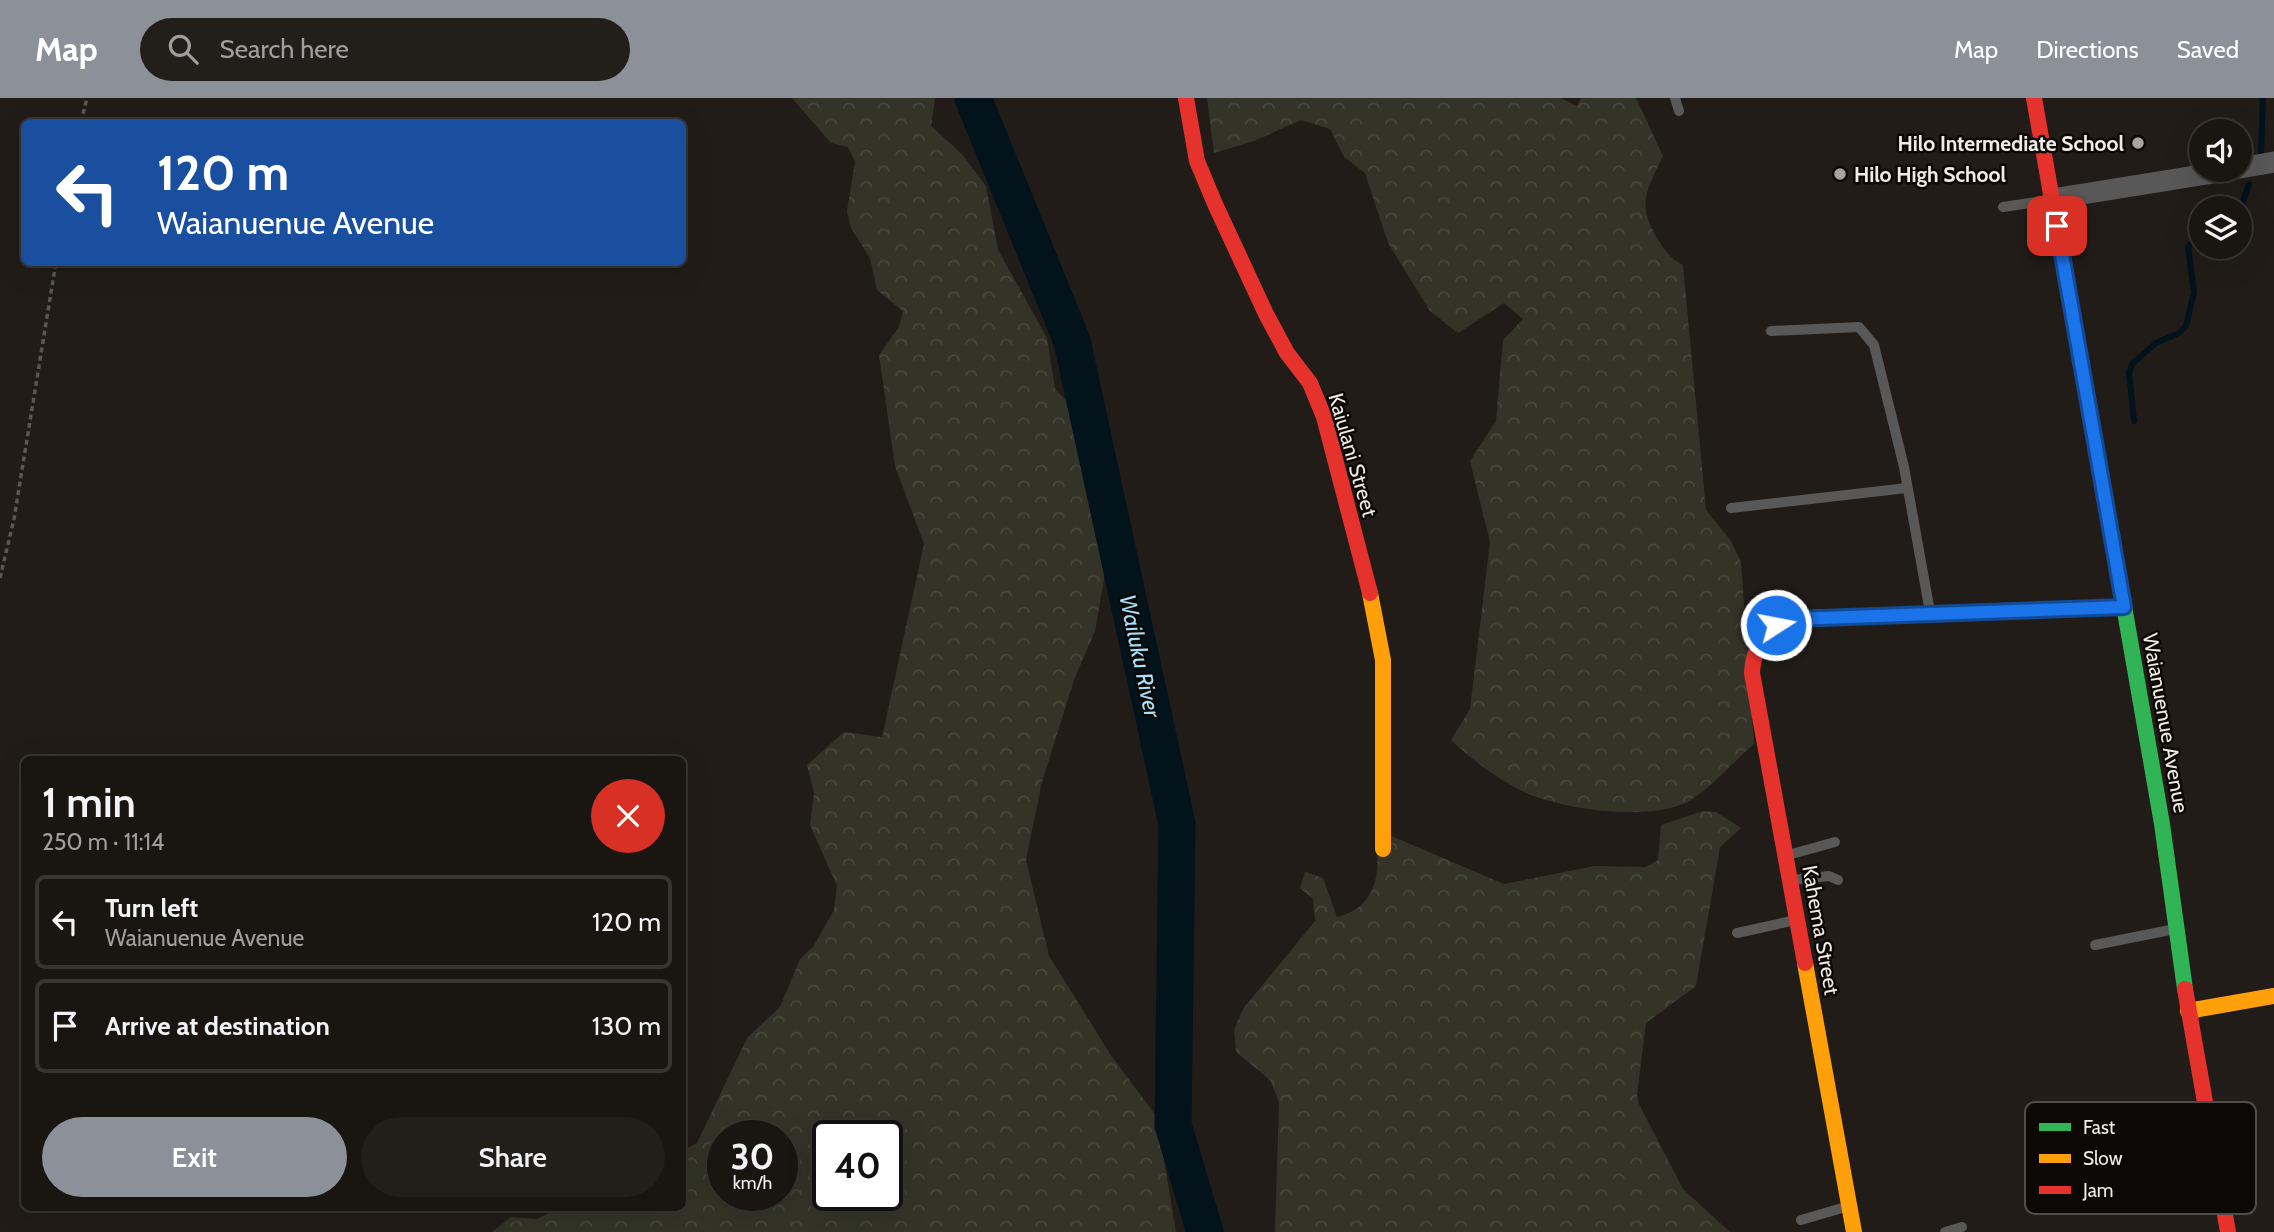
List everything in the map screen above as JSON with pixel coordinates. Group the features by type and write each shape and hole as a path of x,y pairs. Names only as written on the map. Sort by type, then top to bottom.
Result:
{"street":[{"name":"Kaiulani Street","path":"1186,98 1197,161 1215,204 1266,314 1287,353 1310,383 1324,417 1377,619 1383,660 1383,849"},
{"name":"Waianuenue Avenue","path":"2034,98 2124,607 2204,1102"},
{"path":"2252,166 2274,162"},
{"path":"2052,199 2189,177"},
{"path":"1931,615 2124,607"},
{"name":"Kahema Street","path":"1854,1232 1752,673 1754,654 1762,637 1776,625 1794,619 1931,615"},
{"path":"2188,1011 2274,996"},
{"name":"Waianuenue Avenue","path":"2225,1214 2228,1232"}],"lane":[{"path":"1675,98 1679,111"},
{"path":"2003,207 2052,199"},
{"path":"1771,331 1859,327 1874,345 1907,488 1931,615"},
{"path":"1731,508 1907,488"},
{"path":"1786,856 1835,842"},
{"path":"1790,880 1829,876 1838,880"},
{"path":"1737,933 1797,920"},
{"path":"2095,945 2178,928"},
{"path":"1801,1220 1850,1206"},
{"path":"1945,1232 1962,1227"}],"path":[{"path":"82,119 87,98"},
{"path":"0,578 14,519 55,266"}],"green space":[{"path":"792,98 935,98 931,126 962,154 986,186 998,250 1047,338 1055,389 1073,407 1096,495 1105,574 1095,631 1074,680 1042,782 1026,860 1049,956 1112,1057 1157,1117 1176,1232 492,1232 511,1217 536,1219 554,1211 686,1211 686,1148 697,1143 707,1122 707,1211 798,1211 798,1120 708,1120 747,1038 780,1007 800,959 813,947 834,910 837,886 810,825 814,793 807,765 844,732 882,737 924,544 895,466 879,355 899,327 903,311 877,290 870,258 851,228 847,211 855,162 848,147 831,143"},
{"path":"1207,98 1561,98 1577,106 1581,98 1636,98 1663,156 1646,197 1647,215 1663,247 1683,265 1706,510 1731,541 1741,562 1754,744 1697,796 1672,808 1627,812 1602,811 1553,802 1507,783 1451,740 1470,709 1490,542 1470,461 1496,421 1503,340 1523,319 1504,303 1458,333 1430,311 1388,243 1365,173 1344,157 1330,129 1301,120 1254,141 1214,153"},
{"path":"1703,811 1716,812 1741,828 1720,847 1696,986 1646,1023 1637,1095 1639,1104 1683,1189 1730,1232 1275,1232 1279,1102 1270,1080 1236,1052 1234,1030 1243,1009 1315,921 1313,899 1300,888 1305,872 1323,878 1337,917 1349,913 1366,900 1375,882 1377,848 1389,835 1504,884 1595,866 1646,867 1658,860 1661,825"}],"waterway":[{"name":"Wailuku River","path":"973,98 1072,341 1177,824 1173,1125 1205,1232"},
{"path":"2261,153 2263,98"},
{"path":"2245,196 2249,184"},
{"path":"2189,246 2189,254"},
{"path":"2134,421 2129,373 2132,364 2156,343 2179,333 2186,326 2194,292 2190,259"}],"traffic: fast":[{"path":"2124,606 2162,824 2185,989"},
{"path":"1812,618 2124,607"}],"traffic: slow":[{"path":"1370,593 1383,660 1383,849"},
{"path":"1805,963 1854,1232"},
{"path":"2188,1011 2274,996"}],"traffic: jam":[{"path":"1186,98 1197,161 1215,204 1266,314 1287,353 1310,383 1324,417 1370,593"},
{"path":"2034,98 2124,606"},
{"path":"1805,963 1752,673 1757,649 1770,632 1788,622 1812,618"},
{"path":"2185,989 2205,1102"},
{"path":"2225,1214 2228,1232"}],"place":[{"name":"Hilo Intermediate School","path":"2138,143"},
{"name":"Hilo High School","path":"1840,174"}],"route":[{"path":"1776,625 1794,619 2124,607 2057,226"}]}
